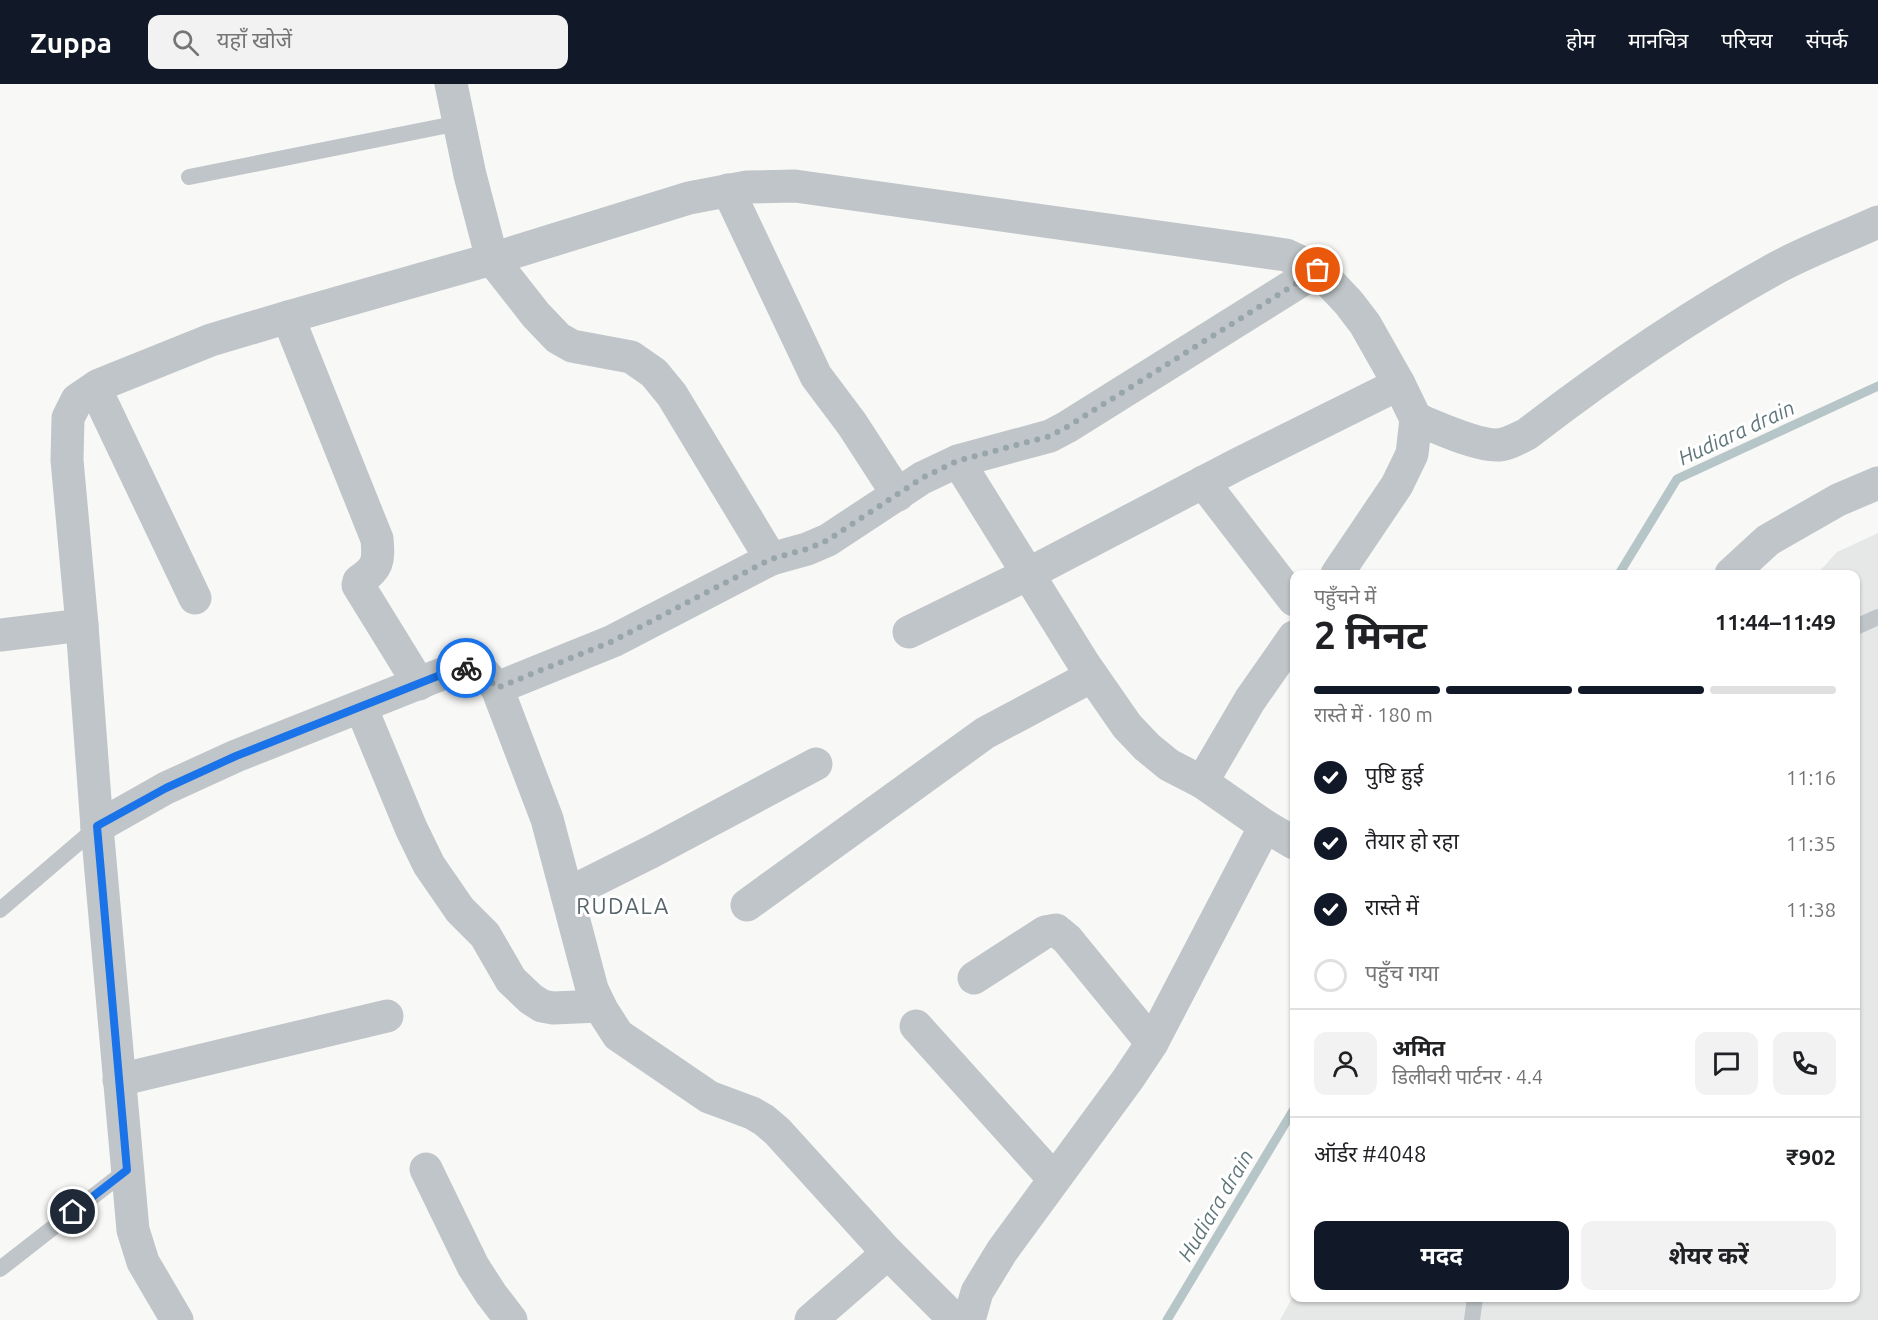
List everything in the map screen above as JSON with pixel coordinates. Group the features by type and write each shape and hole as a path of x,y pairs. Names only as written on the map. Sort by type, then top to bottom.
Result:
{"street":[{"path":"451,84 470,175 492,259 536,315 558,338 572,346 631,357 654,373 672,395 771,559"},
{"path":"177,1320 143,1262 133,1230 119,1080 67,460 68,418 77,400 95,388 211,340 492,259 689,198 747,187 795,186 1286,255 1318,270 1349,303 1365,324 1416,419 1412,454 1397,485 1340,570"},
{"path":"728,190 816,375 852,424 898,495"},
{"path":"1416,419 1477,442 1497,445 1512,442 1527,434 1628,361 1705,310 1780,267 1878,222"},
{"path":"497,688 613,641 771,559 807,549 828,540 922,478 957,461 1050,436 1318,270"},
{"path":"288,317 377,539 376,565 372,572 359,581 358,585 419,684"},
{"path":"909,632 1028,574 1203,482 1399,384"},
{"path":"95,388 195,598"},
{"path":"957,461 1126,726 1146,747 1169,765 1202,783 1264,826 1290,841"},
{"path":"1203,482 1290,595"},
{"path":"1735,570 1768,540 1838,500 1878,483"},
{"path":"0,635 82,625"},
{"path":"1202,783 1250,700 1290,643"},
{"path":"97,826 166,788 236,756 453,670 467,668 481,670 497,688 547,819 592,989 618,1035 709,1097 752,1113 764,1120 777,1131 888,1253 955,1320"},
{"path":"747,905 985,733 1092,676"},
{"path":"361,707 411,828 429,865 460,910 485,935 512,980 531,999 542,1006 553,1008 600,1006"},
{"path":"567,894 816,764"},
{"path":"969,1320 977,1292 1002,1251 1152,1043 1264,826"},
{"path":"974,978 1045,932 1056,930 1067,939 1152,1043"},
{"path":"119,1080 387,1016"},
{"path":"916,1026 1054,1179"},
{"path":"426,1169 473,1266 511,1320"},
{"path":"812,1320 888,1253"}],"lane":[{"path":"189,177 459,123"},
{"path":"1860,625 1878,617"},
{"path":"0,910 97,826"},
{"path":"0,1269 127,1170"},
{"path":"1472,1320 1474,1302"}],"shaded area":[{"path":"1878,533 1878,1320 1280,1320 1290,1302 1860,1302 1860,570 1821,570 1837,552"}],"waterway":[{"name":"Hudiara drain","path":"1621,570 1677,479 1878,386"},
{"name":"Hudiara drain","path":"1167,1320 1290,1116"}],"way so far":[{"path":"466,668 481,670 497,688 613,641 771,559 807,549 828,540 922,478 957,461 1050,436 1318,270"}],"district":[{"name":"RUDALA","path":"623,905"}],"route":[{"path":"73,1212 127,1170 97,826 166,788 236,756 453,670 466,668"}]}
